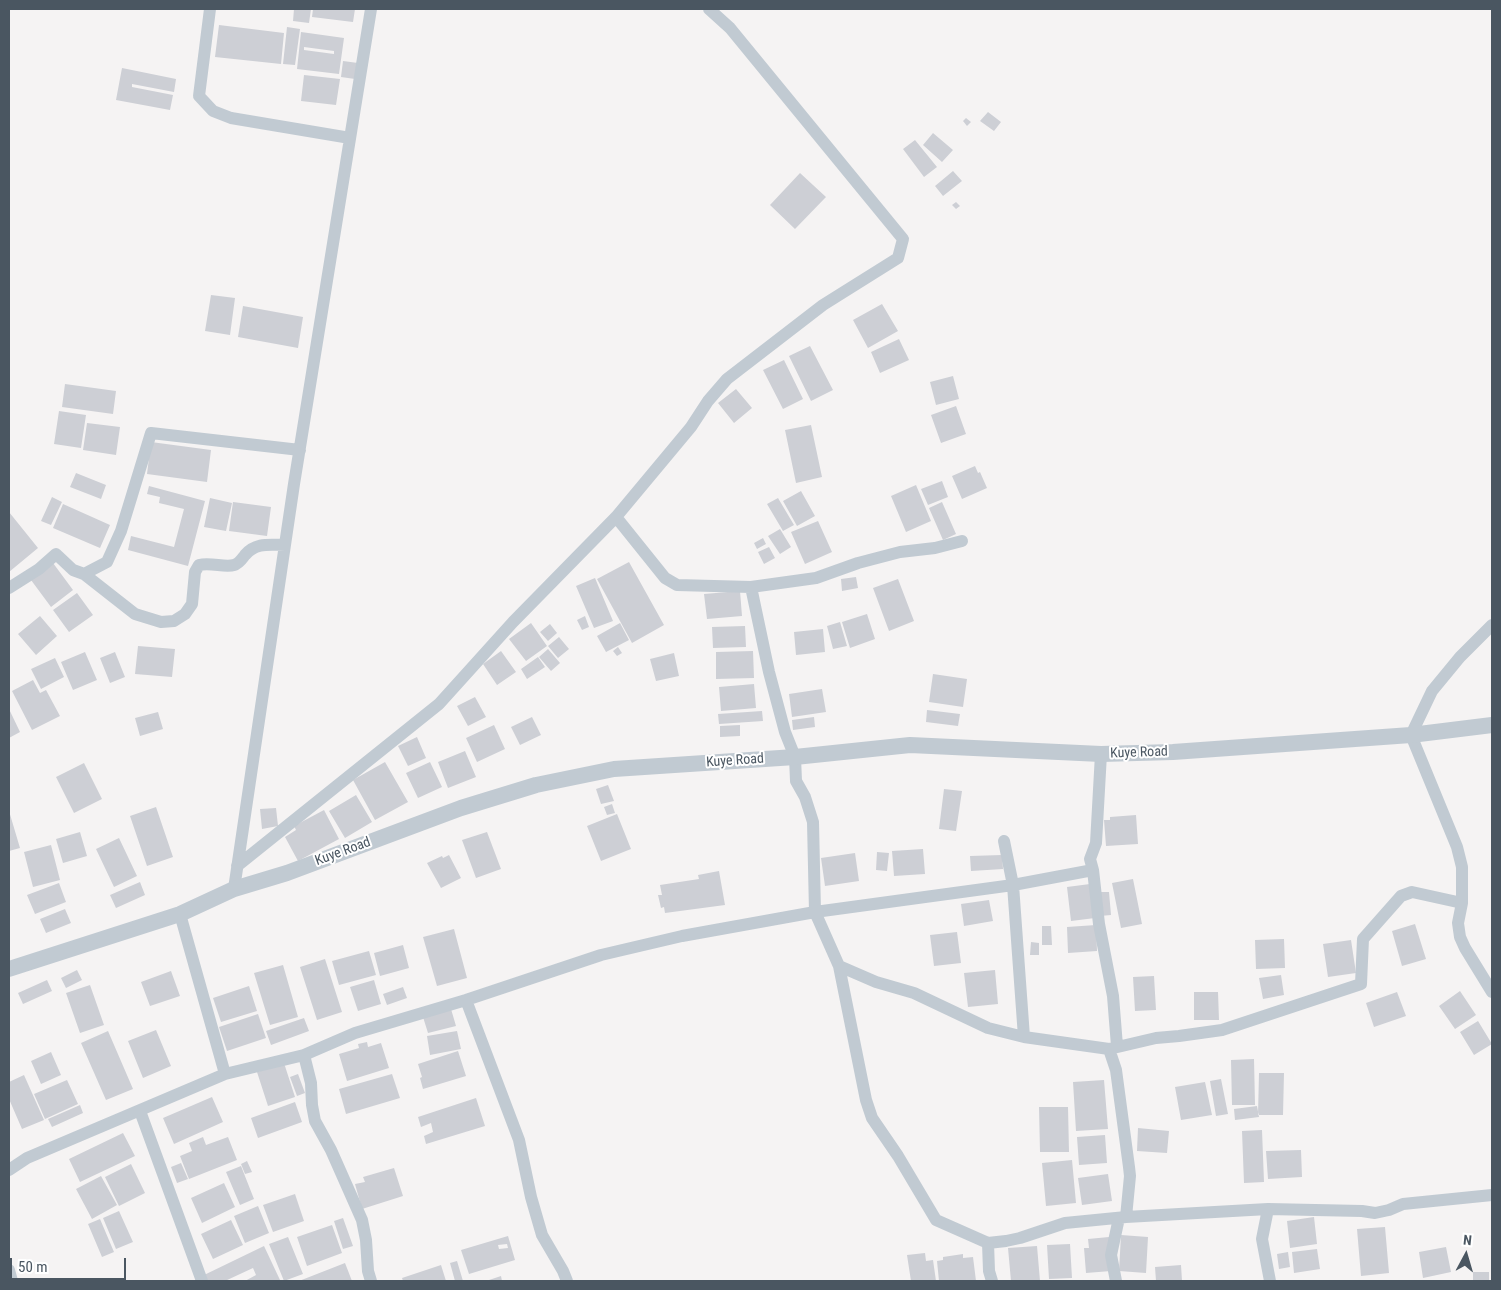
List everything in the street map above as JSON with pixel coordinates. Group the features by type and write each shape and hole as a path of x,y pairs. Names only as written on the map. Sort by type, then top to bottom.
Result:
{"street":[{"path":"210,9 199,96 213,111 231,118 350,138"},
{"path":"234,889 285,546 371,9"},
{"path":"237,866 439,704 513,622 616,517 691,427 708,401 727,379 823,305 898,258 903,239 730,28 709,9"},
{"path":"84,574 107,562 121,531 151,433 300,450"},
{"path":"616,517 665,578 677,585 751,588 816,578 858,563 900,552 934,548 962,541"},
{"path":"9,588 39,569 56,554 73,570 84,574 135,614 161,622 174,621 185,614 192,604 195,572 199,565 206,563 233,566 239,563 254,547 262,544 285,546"},
{"path":"751,588 769,672 785,732 794,757 796,780 813,822 815,912 839,966 866,1100 872,1118 898,1156 936,1220 988,1243 1006,1242 1065,1223 1268,1209 1362,1211 1375,1213 1403,1204 1492,1196"},
{"path":"1492,625 1460,657 1432,691 1411,735 1457,847 1462,867 1462,903 1458,924 1460,937 1464,948 1492,992"},
{"name":"Kuye Road","path":"9,969 180,914 234,889 287,873 461,808 536,785 614,769 794,757 910,745 1101,754 1173,752 1411,735 1492,725"},
{"path":"1101,754 1096,843 1090,859 1099,924 1113,996 1113,1048 1130,1176 1122,1218 1112,1255 1116,1281"},
{"path":"1004,840 1013,885 1024,1037"},
{"path":"9,1170 27,1158 225,1074 304,1055 355,1033 466,1000 601,956 682,936 815,912 1013,885 1093,870"},
{"path":"839,966 876,982 914,993 988,1028 1024,1037 1113,1048 1156,1038 1222,1030 1361,984 1363,939 1400,896 1412,892 1462,903"},
{"path":"180,914 225,1074"},
{"path":"466,1000 519,1140 531,1197 542,1235 567,1281"},
{"path":"304,1055 311,1083 315,1122 331,1150 362,1220 366,1240 368,1271 371,1281"},
{"path":"140,1111 202,1281"},
{"path":"1268,1209 1262,1239 1270,1281"},
{"path":"988,1243 989,1270 992,1281"},
{"path":"9,1270 12,1281"}],"building":[{"path":"294,9 311,9 309,23 293,21"},
{"path":"313,9 355,9 353,22 312,17"},
{"path":"219,25 284,33 281,64 215,57"},
{"path":"287,27 300,29 295,65 283,64"},
{"path":"301,32 344,38 339,74 297,69","holes":["304,47 334,51 334,54 304,50"]},
{"path":"343,61 358,63 355,79 341,77"},
{"path":"122,68 176,79 174,92 132,84 132,87 173,95 170,110 116,100"},
{"path":"304,75 340,79 336,105 301,101"},
{"path":"988,112 1001,122 994,131 980,121"},
{"path":"966,118 971,122 967,126 963,121"},
{"path":"933,133 953,150 942,162 923,145"},
{"path":"915,140 937,167 924,177 903,149"},
{"path":"953,171 962,181 943,196 935,186"},
{"path":"800,173 826,197 795,229 770,205"},
{"path":"956,202 960,206 956,209 952,205"},
{"path":"211,295 235,298 230,335 205,331"},
{"path":"882,304 898,331 868,348 853,320"},
{"path":"243,306 303,317 298,348 238,337"},
{"path":"899,339 909,360 880,373 871,352"},
{"path":"810,346 833,390 811,401 789,356"},
{"path":"784,360 803,399 783,409 763,370"},
{"path":"953,376 959,399 936,405 930,382"},
{"path":"65,384 116,391 113,414 62,407"},
{"path":"736,389 752,408 734,423 718,403"},
{"path":"956,406 966,434 941,443 931,415"},
{"path":"59,411 86,415 81,448 54,444"},
{"path":"87,423 120,427 116,455 83,450"},
{"path":"811,425 822,477 796,483 785,430"},
{"path":"151,442 211,450 207,482 147,474"},
{"path":"975,466 978,473 980,472 987,488 962,499 952,476"},
{"path":"76,473 106,485 101,499 70,487"},
{"path":"942,481 948,497 928,505 921,489"},
{"path":"916,485 931,521 906,532 891,496"},
{"path":"149,486 205,501 188,566 128,550 131,536 174,547 184,509 159,503 160,497 147,494"},
{"path":"801,491 815,516 797,526 783,501"},
{"path":"52,497 62,502 51,525 41,521"},
{"path":"210,498 232,503 226,531 204,527"},
{"path":"778,498 794,525 783,531 767,504"},
{"path":"233,502 271,507 267,536 229,531"},
{"path":"942,502 956,534 943,540 929,508"},
{"path":"63,504 110,525 100,548 53,528"},
{"path":"9,512 38,548 9,572"},
{"path":"818,521 832,552 805,564 791,532"},
{"path":"780,529 791,547 780,554 768,536"},
{"path":"763,538 766,544 757,549 754,543"},
{"path":"769,547 775,558 764,564 758,552"},
{"path":"629,562 664,625 632,643 597,579"},
{"path":"53,563 73,590 51,607 31,580"},
{"path":"856,577 858,588 842,591 841,579"},
{"path":"595,578 613,621 594,628 576,586"},
{"path":"898,579 914,621 889,631 873,588"},
{"path":"740,591 742,616 707,619 704,594"},
{"path":"77,593 93,615 69,632 53,610"},
{"path":"867,614 875,639 850,648 842,622"},
{"path":"40,616 57,636 36,655 18,634"},
{"path":"585,616 589,627 582,630 577,620"},
{"path":"840,622 847,646 833,649 827,626"},
{"path":"531,623 547,646 526,661 509,639"},
{"path":"620,623 629,640 606,652 597,636"},
{"path":"550,624 557,633 548,641 540,632"},
{"path":"745,626 746,647 713,648 712,627"},
{"path":"823,629 825,652 796,655 794,632"},
{"path":"559,637 569,649 558,658 548,646"},
{"path":"138,646 175,649 172,677 135,674"},
{"path":"618,647 622,653 617,656 613,651"},
{"path":"548,649 560,663 551,671 539,657"},
{"path":"501,651 516,672 497,685 483,664"},
{"path":"753,651 754,678 716,679 716,652"},
{"path":"85,652 97,680 73,690 61,662"},
{"path":"115,652 125,677 110,683 100,658"},
{"path":"674,653 679,676 656,681 650,659"},
{"path":"538,657 545,667 527,679 521,669"},
{"path":"55,658 64,677 41,689 31,669"},
{"path":"933,674 967,679 963,707 929,702"},
{"path":"33,680 40,693 46,690 60,716 32,730 12,691"},
{"path":"754,684 756,708 721,711 719,687"},
{"path":"822,689 826,712 792,717 789,694"},
{"path":"475,697 486,717 468,726 457,706"},
{"path":"9,709 20,732 9,738"},
{"path":"927,710 960,714 958,726 926,722"},
{"path":"762,711 763,721 719,724 718,714"},
{"path":"158,712 163,729 140,736 135,718"},
{"path":"532,717 541,735 520,745 511,727"},
{"path":"814,717 815,727 793,730 792,720"},
{"path":"494,725 505,749 477,762 466,738"},
{"path":"740,725 740,736 720,737 720,726"},
{"path":"417,737 426,758 408,766 398,746"},
{"path":"465,751 476,777 448,788 438,762"},
{"path":"385,762 408,802 375,820 353,780"},
{"path":"430,762 442,787 418,798 406,773"},
{"path":"84,763 102,799 74,813 56,777"},
{"path":"608,785 614,801 601,804 596,789"},
{"path":"944,789 962,791 956,831 939,829"},
{"path":"356,795 372,822 345,838 329,811"},
{"path":"612,804 615,813 607,815 604,807"},
{"path":"156,807 173,857 147,866 130,816"},
{"path":"276,808 278,826 262,829 260,809"},
{"path":"324,810 339,839 298,861 285,837 296,830 294,826"},
{"path":"9,811 20,848 9,851"},
{"path":"617,814 631,849 601,861 587,826"},
{"path":"1136,815 1138,844 1106,846 1104,820 1110,820 1110,817"},
{"path":"80,832 87,856 63,863 56,839"},
{"path":"487,832 501,869 476,878 462,840"},
{"path":"119,838 137,876 114,887 96,849"},
{"path":"51,845 60,880 33,887 24,852"},
{"path":"923,849 925,874 894,876 892,851"},
{"path":"877,852 889,853 887,871 876,870"},
{"path":"855,853 859,881 825,886 821,858"},
{"path":"449,855 461,878 441,888 427,863"},
{"path":"1002,855 1003,869 971,871 970,856"},
{"path":"719,871 725,905 665,913 664,907 661,908 658,895 662,895 660,885 699,879 698,875"},
{"path":"1133,879 1142,924 1121,928 1112,883"},
{"path":"140,882 145,895 116,908 110,895"},
{"path":"59,883 66,902 35,914 27,895"},
{"path":"1090,884 1095,918 1071,921 1067,887"},
{"path":"1099,892 1109,892 1111,915 1100,916"},
{"path":"989,900 993,921 964,926 961,904"},
{"path":"65,909 71,923 46,933 40,919"},
{"path":"1415,924 1426,959 1402,966 1392,931"},
{"path":"1096,925 1097,951 1068,953 1067,927"},
{"path":"1042,926 1051,926 1052,945 1042,945"},
{"path":"454,929 467,978 437,986 423,937"},
{"path":"957,932 961,963 934,966 930,935"},
{"path":"1284,939 1285,968 1256,969 1255,940"},
{"path":"1351,940 1356,973 1328,977 1323,944"},
{"path":"1031,942 1039,943 1039,955 1030,955"},
{"path":"403,945 409,968 380,976 374,953"},
{"path":"369,951 376,975 339,985 332,961"},
{"path":"325,959 342,1012 317,1020 300,967"},
{"path":"283,965 298,1017 270,1025 254,973"},
{"path":"77,970 82,980 66,988 61,978"},
{"path":"995,970 998,1004 968,1007 964,973"},
{"path":"171,971 180,996 150,1006 141,982"},
{"path":"1281,975 1284,995 1263,999 1259,978"},
{"path":"1154,976 1156,1010 1135,1011 1133,977"},
{"path":"47,980 52,991 23,1004 18,993"},
{"path":"374,980 381,1004 358,1011 350,987"},
{"path":"90,985 104,1025 80,1033 66,993"},
{"path":"249,986 257,1011 221,1022 213,998"},
{"path":"403,987 407,998 387,1005 383,994"},
{"path":"1460,991 1476,1015 1455,1029 1439,1006"},
{"path":"1194,992 1218,992 1219,1020 1194,1020"},
{"path":"1397,992 1406,1016 1374,1027 1366,1003"},
{"path":"451,1009 456,1026 428,1033 423,1017"},
{"path":"258,1014 266,1038 227,1051 219,1027"},
{"path":"304,1018 309,1031 271,1045 266,1031"},
{"path":"1478,1021 1492,1044 1474,1055 1460,1032"},
{"path":"156,1030 171,1066 143,1078 128,1041"},
{"path":"108,1031 133,1089 106,1100 81,1043"},
{"path":"457,1031 461,1049 430,1055 427,1036"},
{"path":"367,1042 368,1047 381,1043 389,1068 347,1081 339,1054 359,1048 358,1044"},
{"path":"458,1051 466,1076 423,1089 418,1064"},
{"path":"51,1052 61,1075 41,1084 31,1061"},
{"path":"1254,1059 1255,1105 1232,1105 1231,1060"},
{"path":"284,1063 295,1097 268,1106 257,1072"},
{"path":"1259,1073 1284,1073 1283,1115 1258,1115"},
{"path":"298,1074 305,1093 297,1096 290,1077"},
{"path":"392,1074 400,1098 346,1114 339,1089"},
{"path":"24,1075 44,1120 22,1129 9,1099 9,1082"},
{"path":"1221,1079 1228,1114 1216,1116 1210,1081"},
{"path":"67,1080 78,1104 45,1119 34,1094"},
{"path":"1104,1080 1108,1129 1076,1131 1073,1082"},
{"path":"1205,1082 1212,1115 1181,1120 1175,1087"},
{"path":"212,1097 223,1122 174,1144 163,1118"},
{"path":"476,1098 485,1126 426,1144 424,1136 433,1132 431,1123 421,1127 418,1117"},
{"path":"295,1102 302,1122 258,1138 251,1118"},
{"path":"80,1105 83,1113 52,1127 48,1119"},
{"path":"1257,1106 1259,1117 1235,1120 1234,1109"},
{"path":"1039,1107 1068,1107 1069,1152 1040,1152"},
{"path":"1138,1128 1169,1131 1167,1153 1137,1151"},
{"path":"1262,1130 1264,1182 1244,1183 1242,1131"},
{"path":"123,1133 135,1156 80,1182 69,1159"},
{"path":"1105,1135 1107,1163 1079,1165 1077,1137"},
{"path":"203,1137 206,1145 228,1137 237,1160 189,1179 180,1156 192,1151 189,1143"},
{"path":"1301,1150 1302,1177 1268,1179 1266,1151"},
{"path":"1072,1160 1076,1203 1046,1206 1042,1163"},
{"path":"247,1161 252,1172 245,1174 241,1164"},
{"path":"181,1163 188,1179 177,1183 171,1167"},
{"path":"131,1164 145,1193 119,1206 105,1177"},
{"path":"241,1166 254,1199 240,1205 226,1172"},
{"path":"394,1168 403,1196 362,1209 355,1184 365,1182 363,1177"},
{"path":"1108,1174 1112,1201 1082,1205 1078,1178"},
{"path":"101,1176 117,1205 92,1219 76,1189"},
{"path":"224,1183 235,1207 202,1223 191,1198"},
{"path":"295,1194 304,1221 273,1232 263,1205"},
{"path":"258,1206 269,1233 245,1243 234,1216"},
{"path":"119,1211 133,1242 116,1249 103,1218"},
{"path":"1314,1217 1317,1244 1290,1248 1287,1221"},
{"path":"343,1218 353,1246 343,1249 334,1221"},
{"path":"100,1219 114,1252 102,1257 88,1224"},
{"path":"231,1220 243,1245 213,1259 201,1234"},
{"path":"332,1225 342,1253 307,1266 297,1237"},
{"path":"1385,1227 1389,1273 1361,1276 1357,1229"},
{"path":"1121,1235 1148,1237 1146,1273 1119,1271"},
{"path":"508,1236 515,1260 469,1274 461,1250","holes":["507,1244 508,1248 499,1249 498,1245"]},
{"path":"288,1237 303,1274 284,1281 269,1244"},
{"path":"1109,1237 1111,1271 1086,1273 1084,1248 1089,1248 1088,1239"},
{"path":"1070,1244 1072,1278 1049,1279 1047,1245"},
{"path":"264,1246 280,1280 245,1281 256,1275 253,1268 225,1281 205,1281 202,1276"},
{"path":"1037,1246 1040,1281 1011,1281 1008,1248"},
{"path":"1446,1247 1451,1272 1423,1278 1419,1252"},
{"path":"1317,1249 1320,1269 1294,1273 1292,1252"},
{"path":"1288,1252 1290,1267 1279,1269 1277,1254"},
{"path":"925,1253 926,1261 933,1260 936,1281 911,1281 907,1255"},
{"path":"963,1254 963,1258 973,1257 976,1281 939,1281 937,1261 943,1260 943,1257"},
{"path":"457,1261 463,1281 455,1281 450,1263"},
{"path":"345,1263 352,1281 299,1281"},
{"path":"441,1265 446,1281 403,1281 402,1278"},
{"path":"1181,1265 1182,1281 1156,1281 1155,1267"},
{"path":"1473,1272 1489,1272 1489,1281 1473,1281"},
{"path":"501,1276 502,1281 486,1281"}]}
